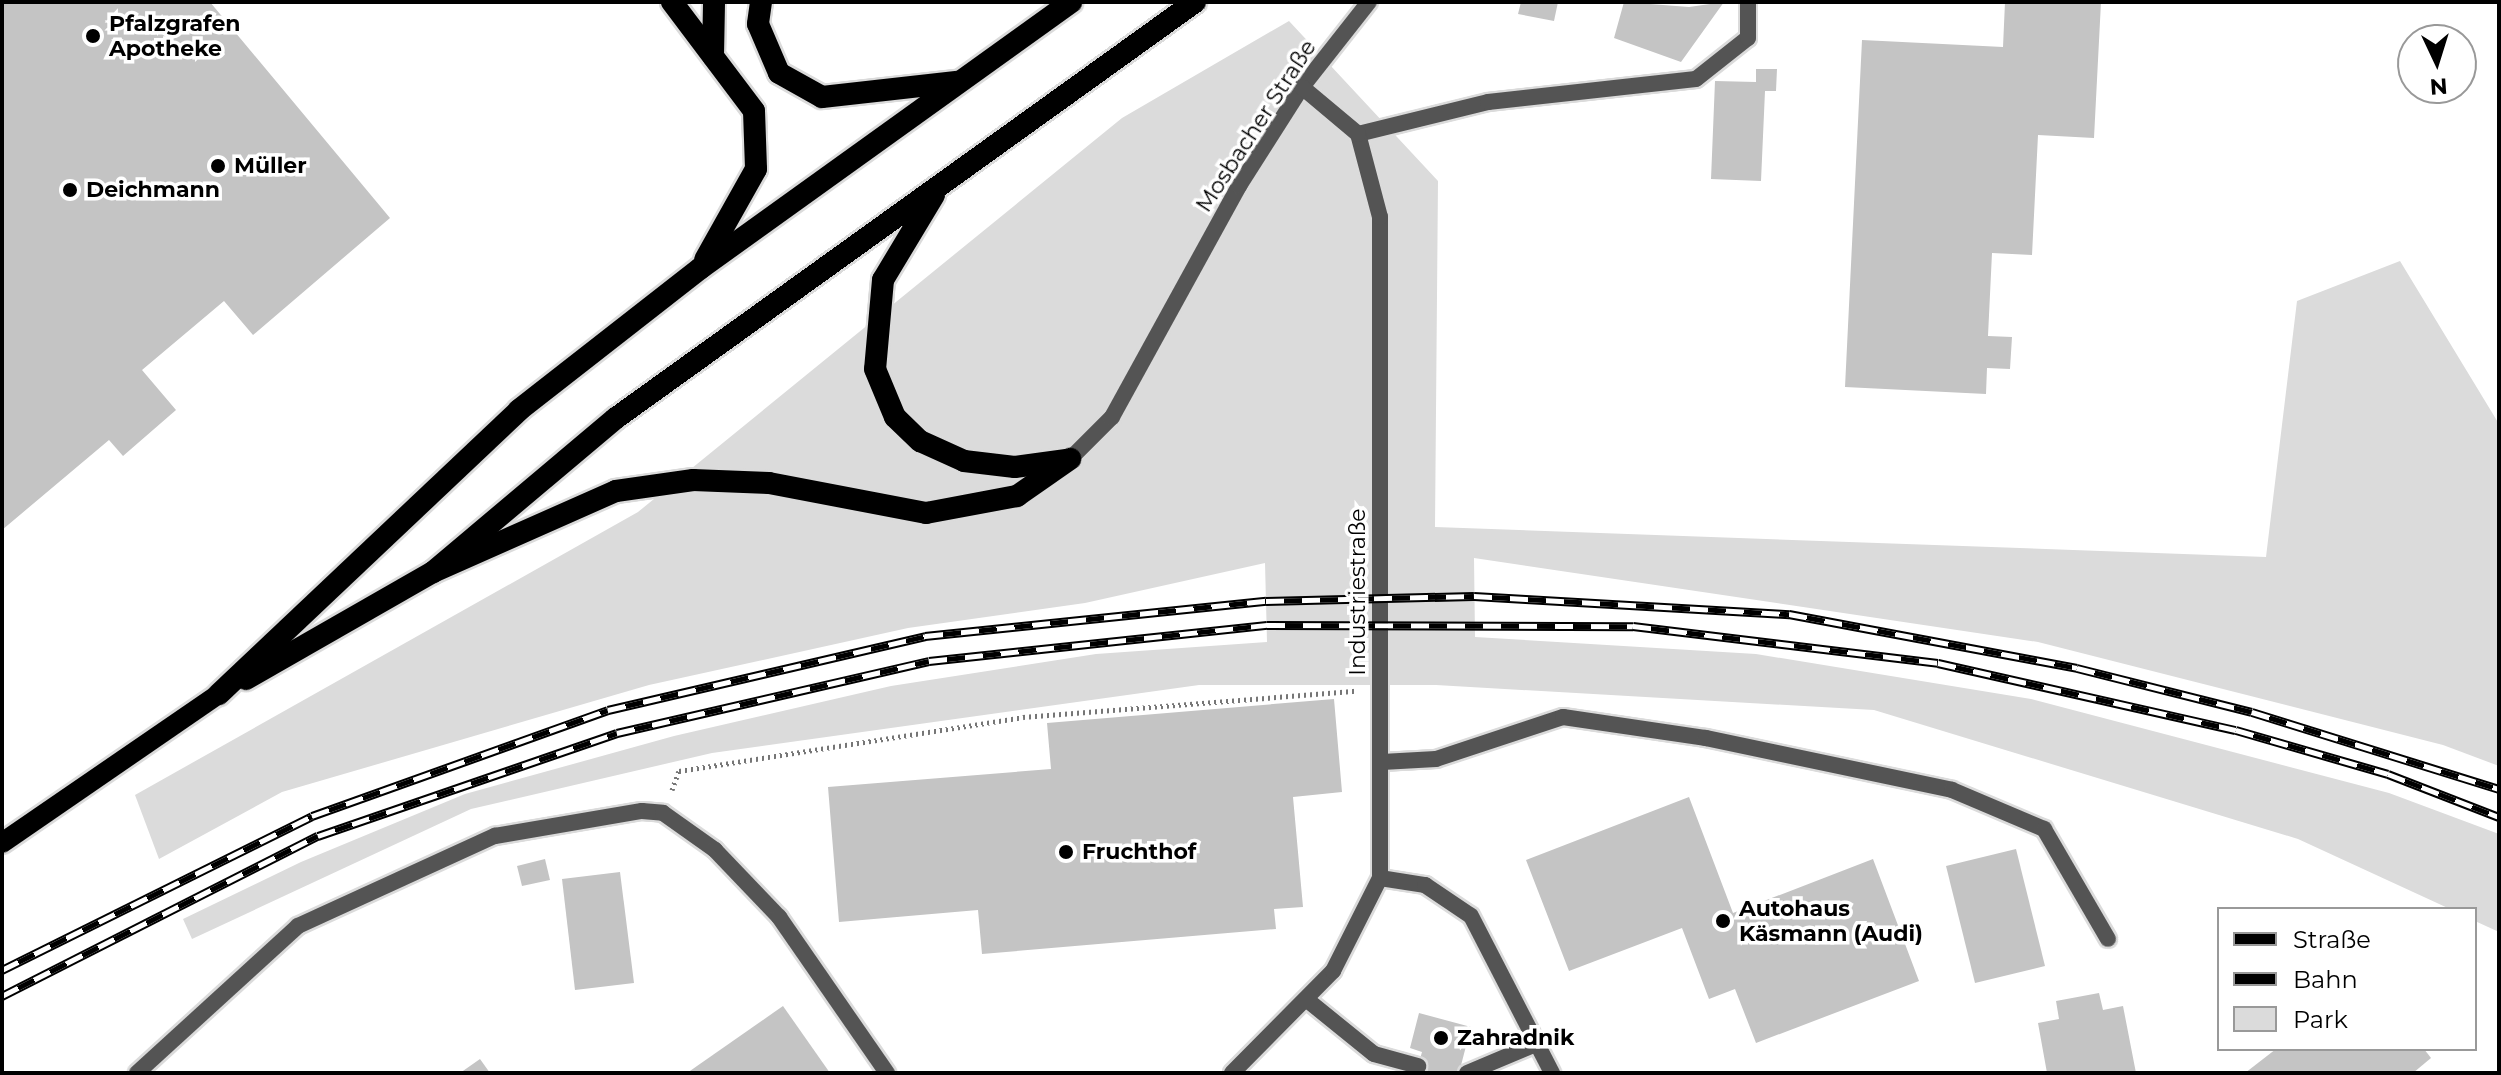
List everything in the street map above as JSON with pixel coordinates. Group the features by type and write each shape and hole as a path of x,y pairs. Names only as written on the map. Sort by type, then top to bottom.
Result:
{"highway":[{"path":"672,2 754,111 756,169 701,268"},
{"path":"713,57 714,2"},
{"path":"761,2 758,24 779,73 822,97 961,81"},
{"path":"219,694 519,410 701,268 1071,2"},
{"path":"433,572 616,418 1195,2"},
{"path":"938,188 883,280 875,369 895,417 920,441 964,461 1015,467 1070,459"},
{"path":"219,694 433,572 616,491 693,480 769,483 926,513 1017,496 1070,459"}],"main road":[{"path":"2,843 219,694"}],"street":[{"name":"Mosbacher Straße","path":"1070,459 1112,417 1211,237 1302,87 1369,2"},
{"path":"1302,87 1358,134 1488,102 1696,79 1748,38 1748,2"},
{"name":"Industriestraße","path":"1232,1073 1333,971 1380,878 1380,217 1358,134"},
{"path":"1382,762 1436,759 1563,717 1706,738 1952,790 2044,829 2108,939"},
{"path":"137,1073 298,926 495,836 590,814 642,811 663,813 715,850 779,917 887,1073"},
{"path":"1380,878 1425,885 1471,916 1552,1073"},
{"path":"1306,999 1374,1054 1418,1066"},
{"path":"1467,1073 1538,1043"}],"path":[{"path":"679,771 1023,717 1380,689"}],"green space":[{"path":"1289,21 1438,181 1435,527 2266,557 2297,301 2400,261 2499,424 2499,766 2443,745 2038,642 1474,558 1475,637 1756,654 2031,699 2389,793 2499,834 2499,932 2477,922 2477,907 2446,907 2298,839 1874,710 1436,685 1199,685 712,753 471,809 192,939 183,919 301,862 465,794 674,736 891,686 1096,654 1267,642 1265,563 1085,603 908,628 649,685 282,792 159,859 135,795 638,512 1122,118"}],"building":[{"path":"2,2 210,2 390,218 253,335 224,301 142,370 176,410 123,456 109,440 2,530"},
{"path":"1521,2 1558,2 1554,21 1518,14"},
{"path":"1624,2 1689,7 1724,2 1681,62 1614,38"},
{"path":"2005,2 2101,2 2094,138 2038,135 2032,255 1992,253 1988,336 2012,337 2010,369 1987,368 1986,394 1845,387 1862,40 2003,47"},
{"path":"1756,69 1777,69 1776,91 1765,91 1761,181 1711,179 1715,81 1756,82"},
{"name":"Fruchthof","path":"1334,699 1342,792 1293,797 1303,907 1274,909 1276,929 982,954 978,910 839,922 828,787 1051,769 1047,723"},
{"name":"Autohaus Käsmann (Audi)","path":"1689,797 1733,913 1873,859 1919,981 1756,1043 1735,989 1709,999 1682,928 1569,971 1526,860"},
{"path":"2016,849 2045,966 1975,983 1946,866"},
{"path":"545,859 550,880 522,886 517,866"},
{"path":"620,872 634,983 575,990 562,879"},
{"path":"2099,993 2103,1010 2123,1006 2136,1073 2047,1073 2038,1023 2059,1019 2056,1001"},
{"path":"783,1006 830,1073 687,1073"},
{"name":"Zahradnik","path":"1419,1013 1471,1027 1459,1073 1416,1073 1422,1052 1410,1048"},
{"path":"2273,1051 2426,1051 2431,1058 2413,1073 2245,1073"},
{"path":"480,1059 490,1073 460,1073"}],"railway":[{"path":"2,970 312,816 608,710 925,636 1266,601 1474,596 1789,614 2077,668 2252,712 2499,789"},
{"path":"2,996 318,836 617,733 929,661 1267,625 1633,626 1938,663 2236,730 2388,774 2499,817"}],"place":[{"name":"Pfalzgrafen Apotheke","path":"93,36"},
{"name":"Müller","path":"218,166"},
{"name":"Deichmann","path":"70,190"},
{"name":"Fruchthof","path":"1066,852"},
{"name":"Autohaus Käsmann (Audi)","path":"1723,921"},
{"name":"Zahradnik","path":"1441,1038"}]}
